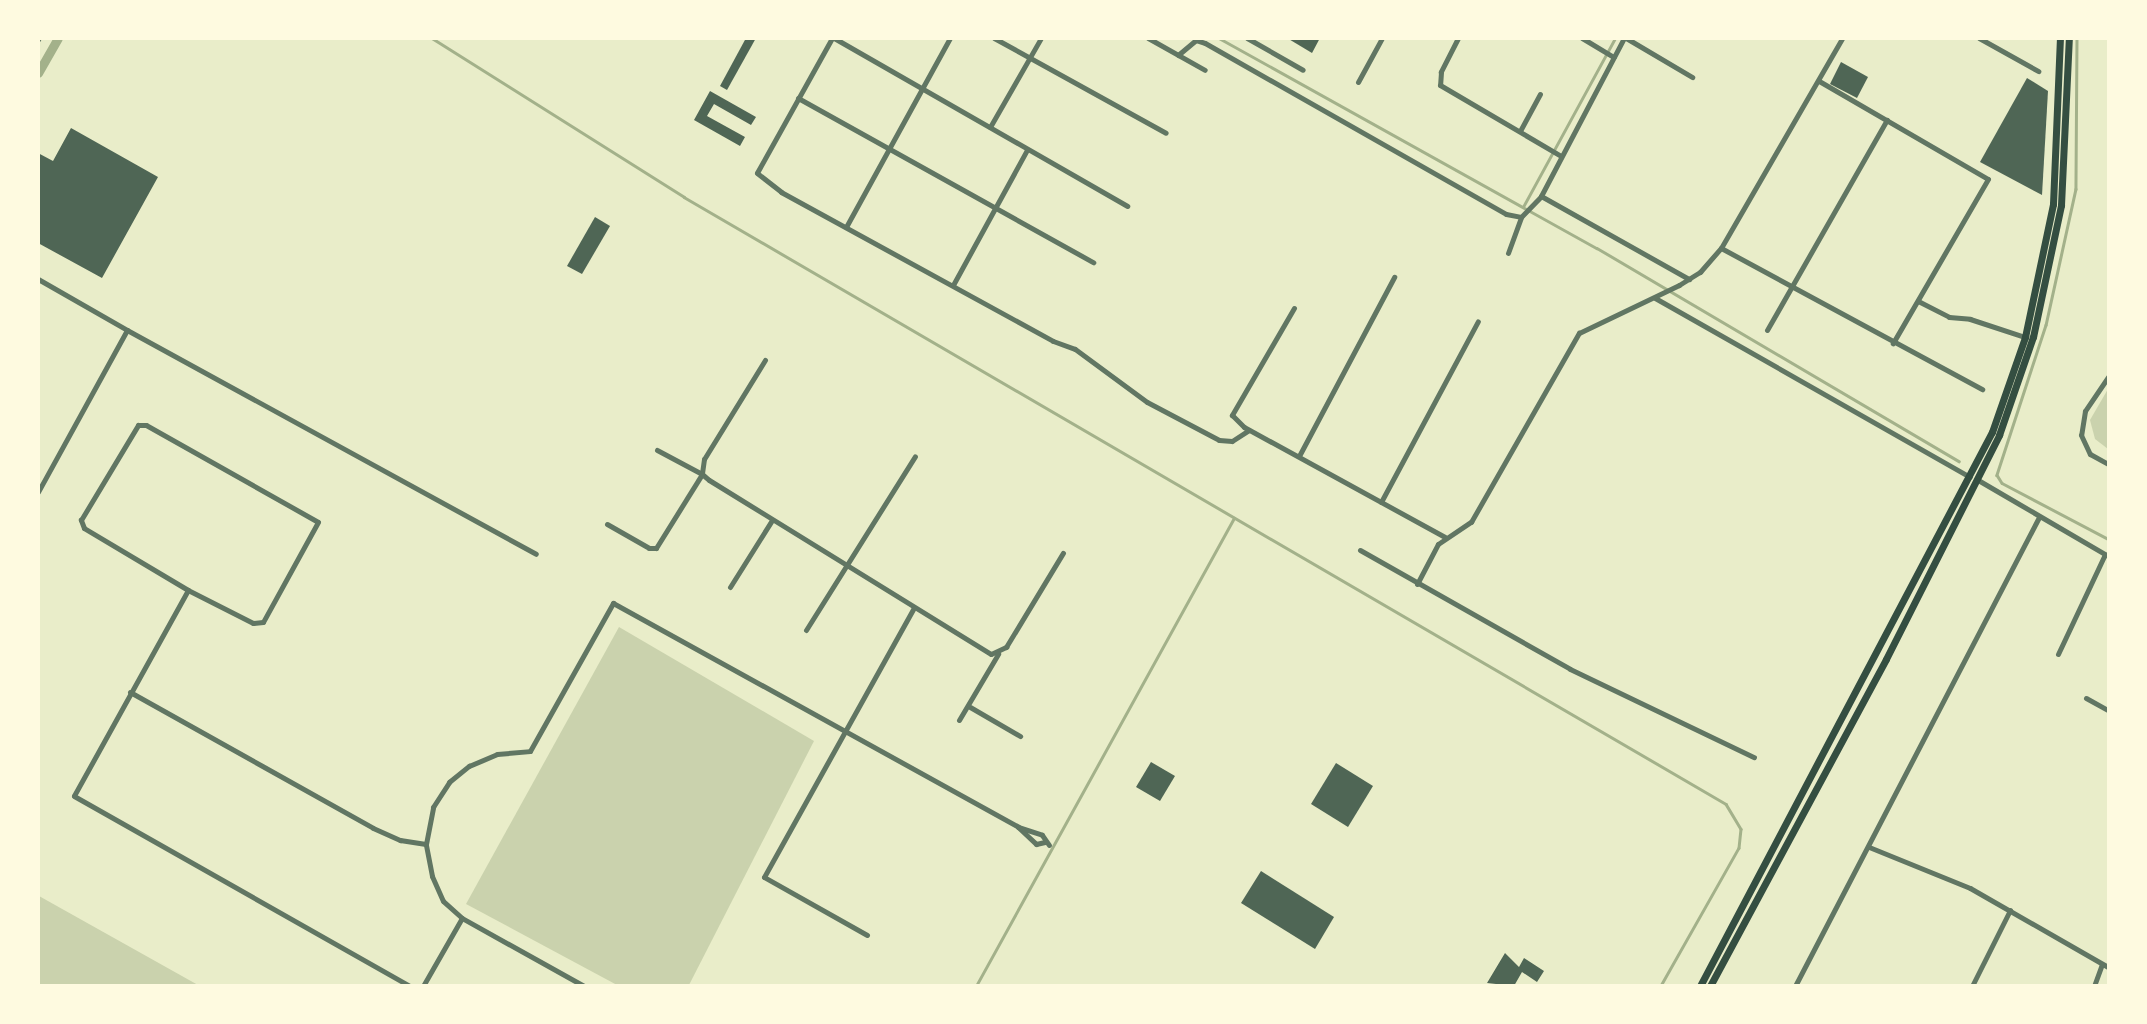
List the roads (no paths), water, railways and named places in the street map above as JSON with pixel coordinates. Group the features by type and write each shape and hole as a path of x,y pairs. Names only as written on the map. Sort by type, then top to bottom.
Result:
{"main road":[{"path":"1700,985 1974,478 1992,432 2021,336 2053,204 2060,38"},
{"path":"1710,985 1974,478 2021,378 2046,279 2067,145 2069,38"}],"street":[{"path":"1127,206 833,38 757,173 846,227 1075,349 1147,402 1219,440 1232,441 1249,430"},
{"path":"846,227 950,38"},
{"path":"994,38 1166,133"},
{"path":"990,127 1041,38"},
{"path":"1148,38 1205,71"},
{"path":"1247,38 1303,71"},
{"path":"1358,82 1382,38"},
{"path":"1458,38 1441,72 1440,85 1558,154"},
{"path":"1582,38 1613,56"},
{"path":"1508,253 1523,215 1541,196 1558,154 1625,38 1692,77"},
{"path":"1417,584 1445,537 1471,522 1579,333 1679,285 1689,279 1721,248 1842,38"},
{"path":"1979,38 2038,71"},
{"path":"1178,55 1196,40 1205,43 1506,214 1523,215"},
{"path":"1819,81 1988,179 1894,343"},
{"path":"1520,131 1540,94"},
{"path":"798,98 1093,262"},
{"path":"1767,330 1886,120"},
{"path":"953,285 1027,150"},
{"path":"1541,196 1689,279"},
{"path":"1721,248 1982,389"},
{"path":"1299,456 1394,276"},
{"path":"38,279 536,554"},
{"path":"1655,298 2107,555 2058,654"},
{"path":"1918,301 1949,317 2021,336"},
{"path":"1294,307 1232,415 1249,430 1445,537"},
{"path":"1381,502 1478,321"},
{"path":"38,492 127,330"},
{"path":"607,524 649,548 656,548 702,474 704,459 765,360"},
{"path":"2109,377 2085,411 2081,435 2090,454 2109,464"},
{"path":"138,425 146,425 318,522 263,622 253,623 188,590 92,536 81,520 138,425"},
{"path":"657,450 702,474 913,609 998,654"},
{"path":"806,630 915,456"},
{"path":"1795,985 2039,516"},
{"path":"730,587 772,520"},
{"path":"1360,550 1593,681 1754,757"},
{"path":"959,720 1063,553"},
{"path":"188,590 74,796 410,985"},
{"path":"584,985 461,918 443,901 432,876 426,844 433,807 449,782 469,766 497,754 530,751 614,603 1018,827 1036,844 1047,843"},
{"path":"867,936 764,877 913,609"},
{"path":"130,692 373,828 400,840 426,844"},
{"path":"2086,698 2109,710"},
{"path":"970,706 1020,736"},
{"path":"1869,847 1970,888 2109,967"},
{"path":"1972,985 2010,910"},
{"path":"423,985 461,918"},
{"path":"2094,985 2102,964"}],"waterway":[{"path":"38,73 58,38"},
{"path":"432,38 684,197 1726,804 1741,829 1739,848 1661,986"},
{"path":"1219,38 1597,248 1959,461"},
{"path":"1523,207 1615,38"},
{"path":"2077,38 2076,189 2046,325 1997,475 2002,483 2108,539"},
{"path":"976,986 1234,518"}]}
